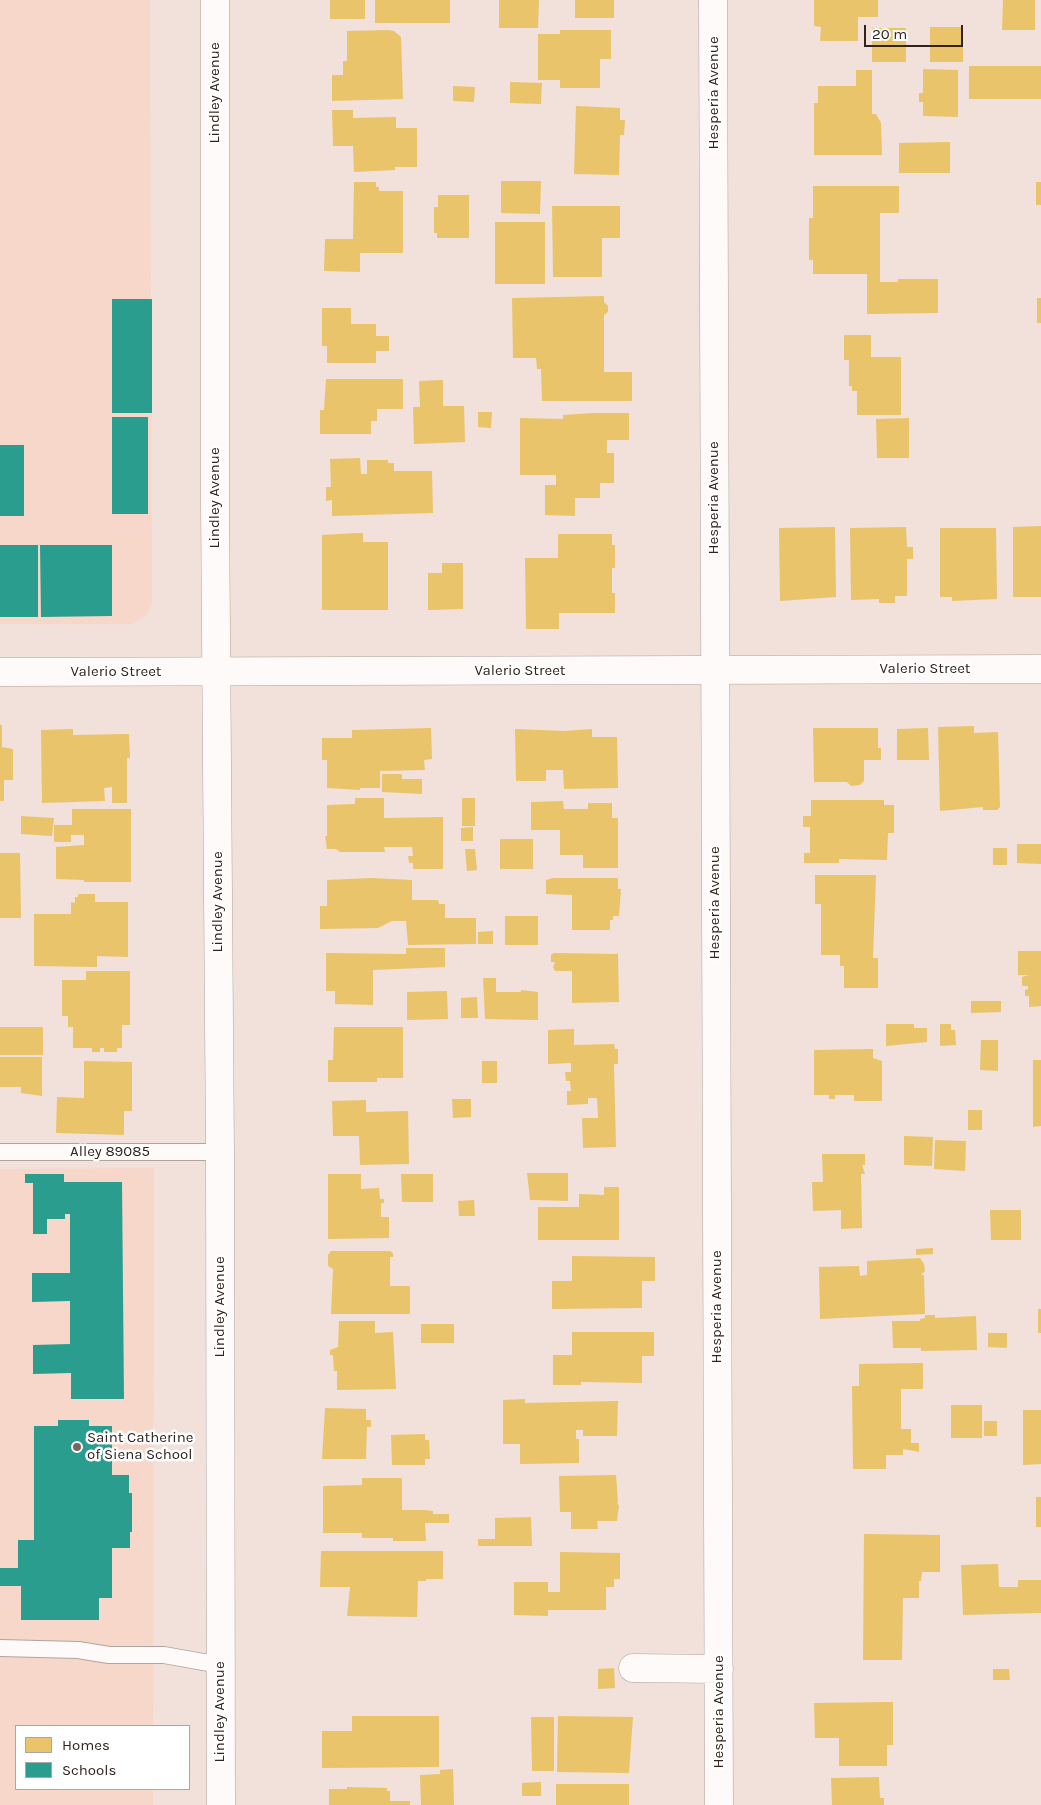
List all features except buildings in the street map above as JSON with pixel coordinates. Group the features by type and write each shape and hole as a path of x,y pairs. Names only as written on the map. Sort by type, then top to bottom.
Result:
{"street":[{"name":"Lindley Avenue","path":"215,0 221,1805"},
{"name":"Hesperia Avenue","path":"714,0 714,670 719,1805"},
{"name":"Valerio Street","path":"0,672 1041,669"},
{"path":"633,1668 718,1669"}],"lane":[{"name":"Alley 89085","path":"0,1152 220,1152"},
{"path":"0,1648 17,1650 78,1650 109,1655 164,1655 220,1665"}],"shaded area":[{"path":"0,0 150,0 152,605 145,616 133,624 0,624"},
{"name":"Saint Catherine of Siena School","path":"154,1168 153,1725 15,1725 15,1790 153,1790 153,1805 0,1805 0,1169"}],"place":[{"name":"Saint Catherine of Siena School","path":"77,1447"}]}
